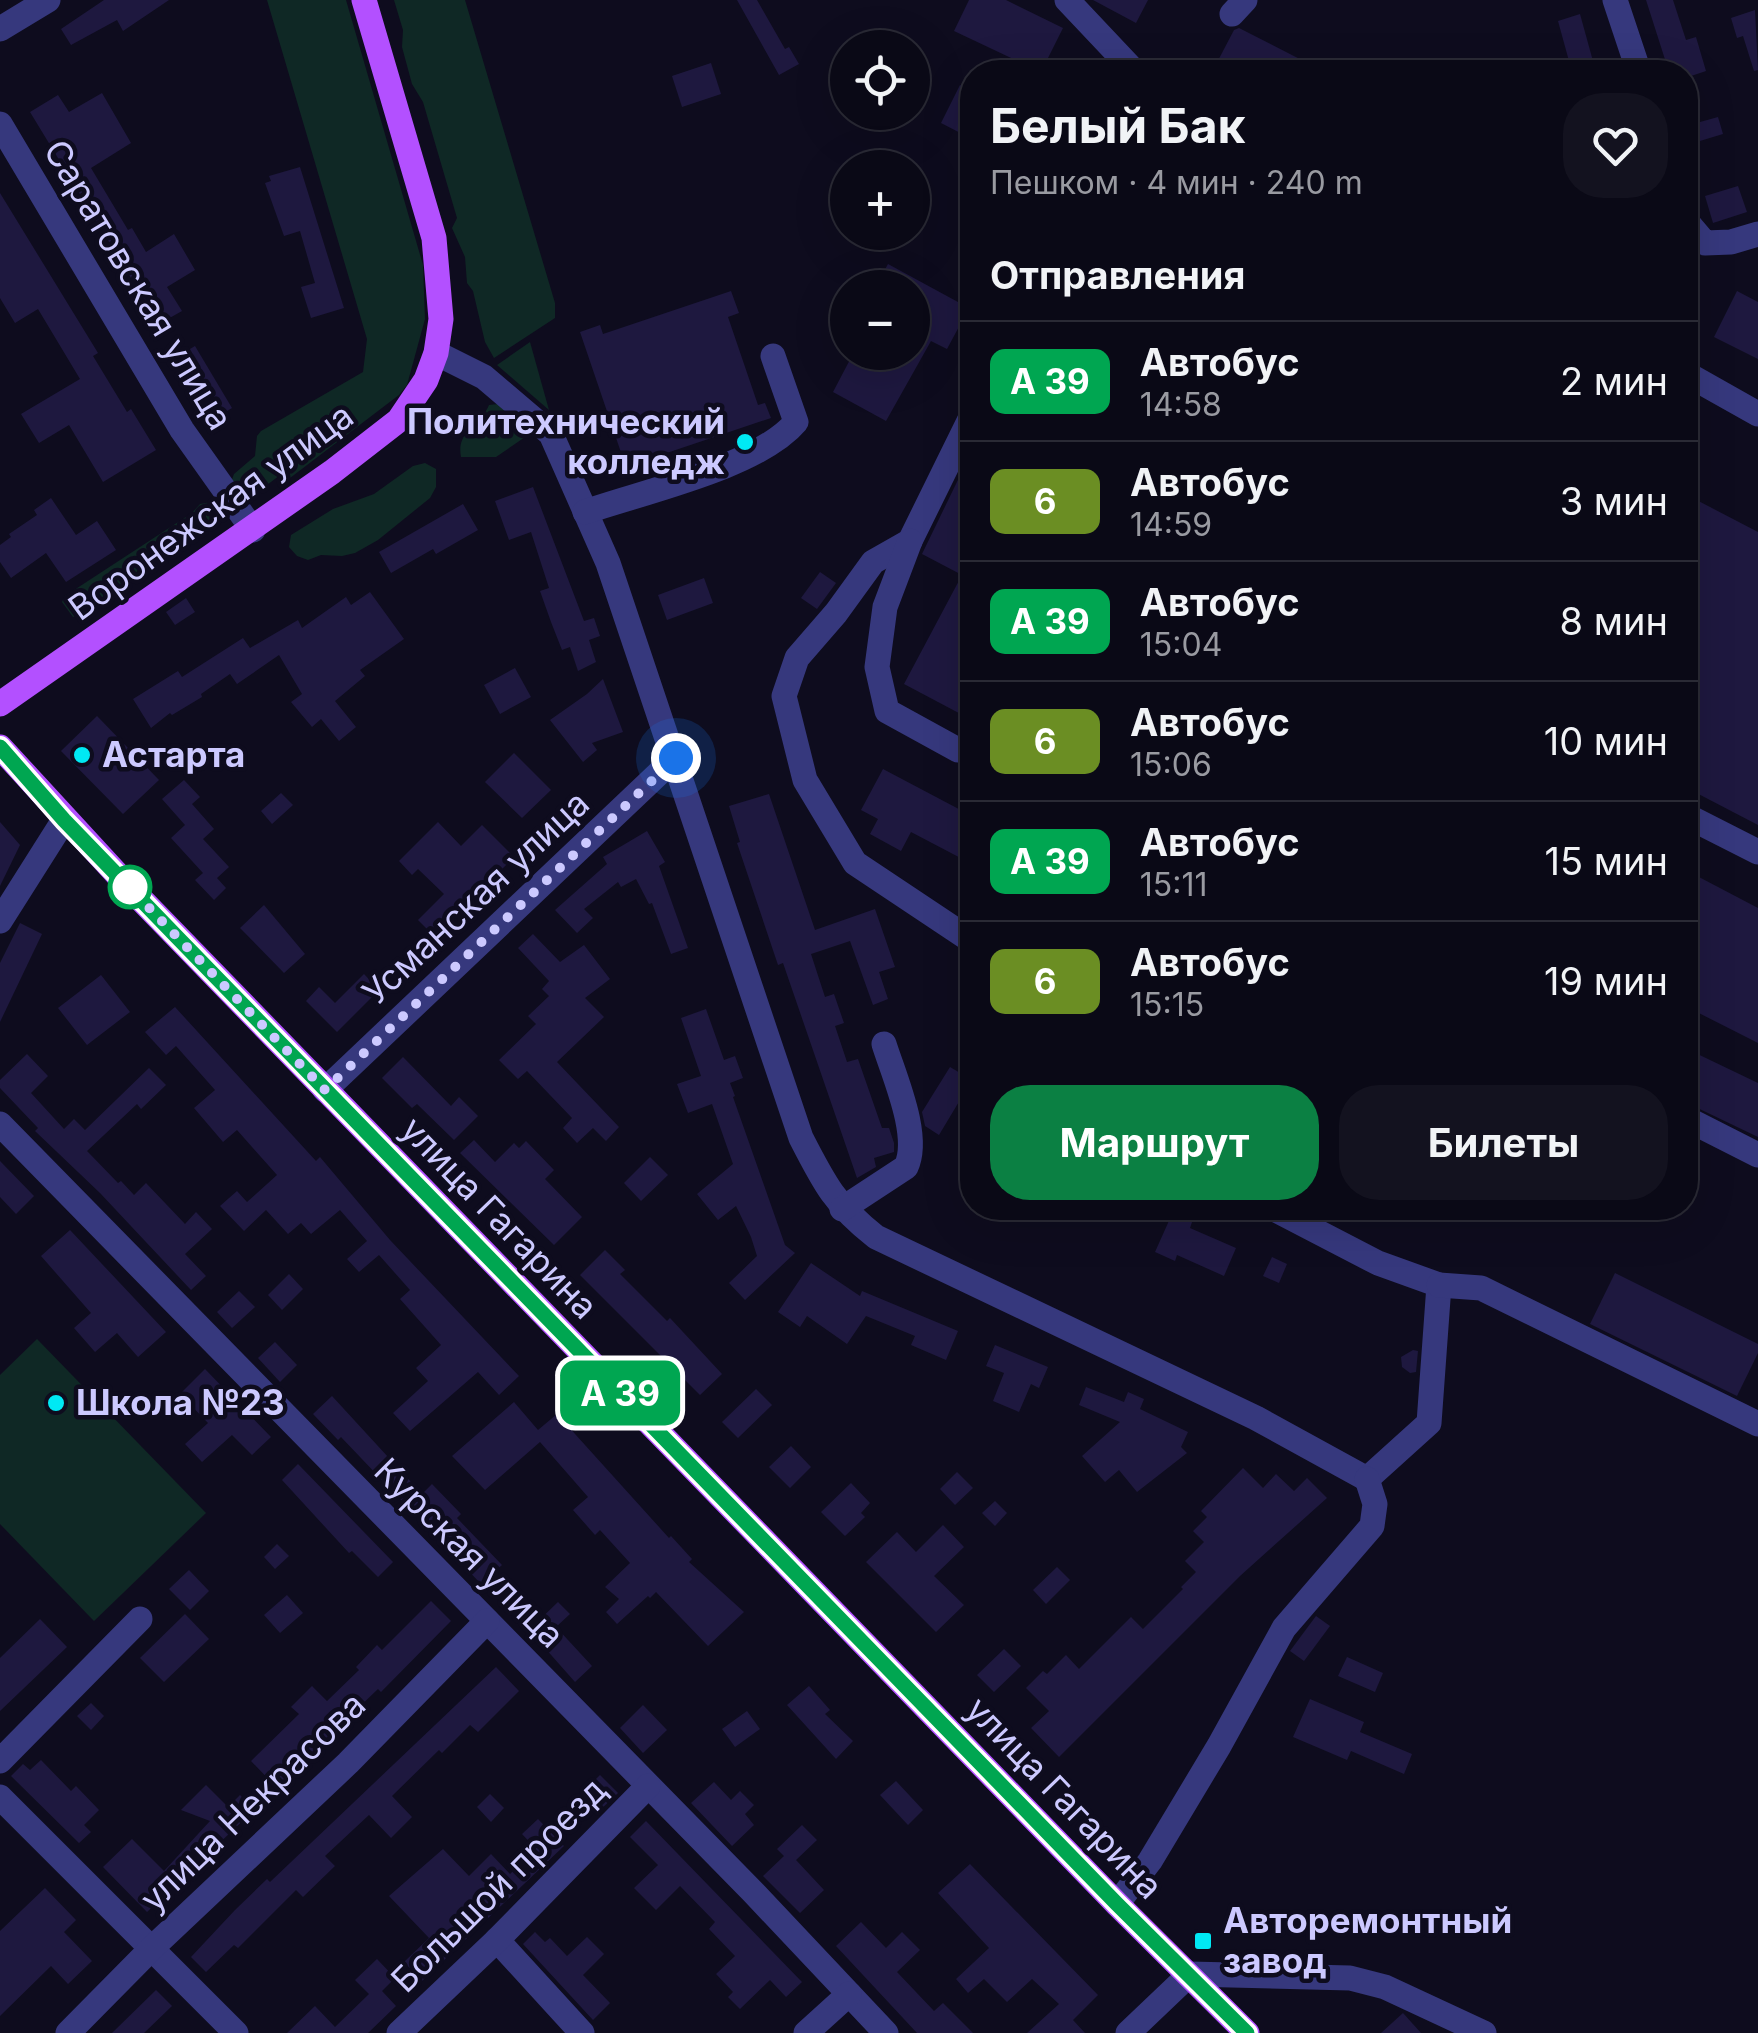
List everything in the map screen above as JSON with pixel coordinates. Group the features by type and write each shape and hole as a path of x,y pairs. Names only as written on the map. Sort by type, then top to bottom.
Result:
{"main road":[{"name":"Воронежская улица","path":"0,704 253,530 399,420 420,391 436,353 441,319 434,238 364,0"},
{"name":"улица Гагарина","path":"0,747 64,820 325,1090 1117,1904 1248,2033"}],"street":[{"path":"0,29 48,0"},
{"path":"1067,0 1124,60"},
{"path":"1615,0 1635,60"},
{"name":"Саратовская улица","path":"0,124 182,430 253,530"},
{"path":"1698,235 1705,243 1731,242 1758,234"},
{"path":"436,353 484,377 551,434 608,563 801,1138 824,1185 842,1208 876,1237 1185,1383 1367,1479 1375,1504 1372,1526 1284,1628 1220,1746 1150,1862 1117,1904"},
{"path":"585,512 736,461 782,438 796,422 773,356"},
{"path":"1698,380 1758,414"},
{"path":"960,439 910,541 885,607 877,667 887,711 960,749"},
{"path":"910,541 873,562 797,658 784,696 805,780 856,862 960,934"},
{"name":"Усманская улица","path":"325,1090 676,758"},
{"path":"0,921 64,820"},
{"path":"1698,822 1758,852"},
{"path":"842,1208 906,1167 912,1156 908,1124 884,1044"},
{"name":"Курская улица","path":"0,1124 886,2033"},
{"path":"1698,1125 1758,1155"},
{"path":"1295,1220 1378,1263 1439,1285 1480,1288 1758,1424"},
{"path":"1367,1479 1429,1423 1439,1285"},
{"path":"0,1761 140,1619"},
{"name":"улица Некрасова","path":"68,2033 487,1622"},
{"name":"Большой проезд","path":"399,2033 648,1786"},
{"path":"0,1797 236,2033"},
{"path":"497,1940 582,2033"},
{"path":"1128,2033 1190,1974 1350,1978 1385,1987 1484,2033"},
{"path":"806,2033 850,1994"}],"green space":[{"path":"267,0 346,0 423,265 425,319 407,385 399,395 290,478 284,472 267,485 239,492 231,482 234,474 255,456 261,431 363,372 367,339"},
{"path":"394,0 465,0 555,303 555,318 494,358 485,342 473,291 467,283 465,257 452,228 457,218 423,102 412,84"},
{"path":"530,342 549,410 497,365"},
{"path":"498,404 528,423 528,435 496,457 461,457 465,434 489,405"},
{"path":"425,463 436,469 436,487 430,498 378,540 355,553 321,555 308,560 289,547 291,535 333,509 374,494 413,466"},
{"path":"200,504 217,504 219,517 210,528 158,547 128,582 96,608 73,617 62,602 65,596"},
{"name":"Школа №23","path":"37,1339 206,1513 94,1621 0,1524 0,1375"}],"building":[{"path":"104,0 169,0 123,31 117,20 71,45 61,29"},
{"path":"737,0 757,0 785,49 789,47 799,64 779,75"},
{"path":"969,0 1006,0 1063,28 1047,60 1016,60 954,31"},
{"path":"1093,0 1148,0 1136,23"},
{"path":"1646,0 1673,0 1686,40 1696,37 1706,71 1698,74 1698,60 1665,60"},
{"path":"1755,10 1758,70 1754,71 1743,36 1737,38 1731,18"},
{"path":"1580,14 1593,60 1569,60 1558,21"},
{"path":"1239,28 1302,60 1218,60 1234,30"},
{"path":"711,63 721,94 682,107 672,76"},
{"path":"960,85 960,133 941,123"},
{"path":"102,93 131,143 91,168 128,230 132,228 146,252 174,234 195,270 167,287 182,311 159,324 30,112 58,95 69,112"},
{"path":"1698,116 1700,122 1718,117 1723,134 1698,142"},
{"path":"300,167 344,308 311,318 301,287 315,283 300,231 284,236 265,183 271,181 269,176"},
{"path":"1738,186 1747,212 1713,223 1705,196"},
{"path":"0,193 98,353 93,356 156,450 103,482 69,425 39,443 21,414 80,379 38,309 15,323 0,298"},
{"path":"930,287 960,303 960,325 947,349 931,341"},
{"path":"731,291 739,313 728,317 758,405 765,403 771,418 643,461 646,470 629,476 580,332 600,325 603,334"},
{"path":"1737,291 1758,302 1758,359 1714,337"},
{"path":"195,346 232,408 212,420 178,356"},
{"path":"845,370 915,370 886,421 833,392"},
{"path":"960,476 960,574 922,554"},
{"path":"533,487 584,621 594,618 600,636 589,640 596,662 578,671 570,647 562,650 540,591 549,588 531,532 509,540 495,501"},
{"path":"51,498 76,535 97,521 116,550 66,582 46,553 11,578 0,562 0,545 37,515 34,510"},
{"path":"1698,501 1758,532 1758,825 1698,794"},
{"path":"463,504 478,530 391,573 379,552"},
{"path":"820,572 836,583 817,609 801,598"},
{"path":"704,578 713,603 667,620 658,595"},
{"path":"960,579 960,714 904,684"},
{"path":"370,592 404,639 360,670 365,676 335,701 356,727 339,741 321,719 312,727 291,702 302,694 279,655 237,684 230,674 202,697 151,728 133,699 178,671 182,677 243,638 250,648 298,620 302,628 346,597 351,605"},
{"path":"186,598 195,612 175,625 166,612"},
{"path":"515,668 531,697 500,714 484,685"},
{"path":"603,679 623,732 592,743 597,750 583,762 550,720"},
{"path":"97,716 159,780 123,814 61,751"},
{"path":"514,753 551,790 522,818 485,782"},
{"path":"883,769 960,810 960,858 911,832 901,851 870,834 878,819 861,810"},
{"path":"184,780 200,797 192,804 214,829 203,839 229,867 217,878 226,888 214,900 195,880 203,873 171,838 185,825 162,799"},
{"path":"281,793 293,805 272,824 261,811"},
{"path":"769,794 815,930 875,909 895,967 879,972 888,999 873,1005 850,941 811,954 825,997 834,994 844,1023 835,1026 847,1062 858,1059 882,1128 889,1128 894,1143 894,1152 874,1158 876,1167 857,1178 737,843 740,842 729,806"},
{"path":"0,822 20,845 0,886"},
{"path":"438,822 461,846 482,825 514,857 435,937 418,920 444,894 418,869 412,875 399,861"},
{"path":"647,831 665,862 659,866 688,948 671,954 652,903 649,904 636,879 621,887 618,882 584,909 593,918 577,933 555,910 607,864 603,857"},
{"path":"1698,877 1758,908 1758,1043 1698,1013"},
{"path":"264,905 305,954 284,973 240,928"},
{"path":"20,923 42,934 0,1022 0,963"},
{"path":"533,934 560,962 584,945 610,979 585,998 604,1017 557,1062 619,1127 606,1141 593,1128 577,1143 563,1128 572,1118 527,1071 518,1079 499,1060 536,1024 528,1016 549,996 542,989 549,981 518,948"},
{"path":"364,974 379,990 337,1032 306,1001 319,987 335,1003"},
{"path":"101,975 130,1012 87,1045 58,1008"},
{"path":"175,1007 316,1161 320,1157 390,1240 519,1376 499,1395 478,1372 410,1431 393,1413 428,1381 416,1368 441,1345 400,1299 410,1290 379,1255 359,1272 347,1259 367,1241 340,1210 311,1234 301,1223 288,1234 266,1210 244,1231 220,1206 237,1191 247,1202 277,1175 237,1130 223,1142 194,1108 215,1090 176,1046 166,1055 145,1032"},
{"path":"706,1009 724,1060 735,1056 743,1078 730,1083 733,1097 785,1245 795,1253 745,1300 729,1283 757,1256 751,1237 736,1206 718,1220 697,1194 733,1164 712,1104 688,1113 677,1084 701,1076 681,1018"},
{"path":"27,1054 48,1076 31,1093 64,1129 74,1119 85,1130 149,1068 166,1085 141,1109 137,1104 87,1151 134,1195 146,1183 185,1224 196,1212 212,1229 185,1254 206,1276 191,1290 35,1131 38,1128 0,1088 0,1080"},
{"path":"1698,1054 1758,1083 1758,1137 1698,1108"},
{"path":"403,1057 451,1106 459,1097 478,1116 454,1140 417,1104 412,1108 382,1078"},
{"path":"950,1067 960,1073 960,1100 939,1135 925,1126 922,1112"},
{"path":"474,1140 495,1162 514,1143 519,1148 526,1141 554,1170 545,1179 582,1217 554,1245 460,1153"},
{"path":"650,1157 668,1175 641,1201 624,1183"},
{"path":"0,1161 34,1196 16,1214 0,1197"},
{"path":"1169,1220 1192,1222 1190,1228 1236,1248 1224,1276 1177,1255 1175,1261 1155,1252"},
{"path":"70,1230 166,1332 138,1357 117,1333 95,1352 74,1328 91,1313 41,1256"},
{"path":"605,1250 625,1270 620,1274 667,1321 670,1318 722,1374 700,1395 580,1275"},
{"path":"1272,1257 1287,1264 1279,1283 1263,1276"},
{"path":"811,1263 860,1296 862,1291 958,1331 946,1360 911,1345 915,1336 866,1316 847,1344 807,1316 800,1327 778,1312"},
{"path":"1615,1273 1758,1344 1758,1353 1737,1396 1590,1324"},
{"path":"289,1274 303,1289 282,1310 268,1295"},
{"path":"239,1291 255,1307 232,1328 217,1312"},
{"path":"275,1342 297,1365 280,1382 258,1358"},
{"path":"995,1345 1048,1367 1039,1388 1031,1384 1019,1412 993,1401 1004,1373 986,1366"},
{"path":"1418,1351 1416,1372 1410,1373 1402,1367 1401,1357"},
{"path":"205,1369 271,1437 252,1455 232,1435 202,1462 185,1444 208,1423 180,1394"},
{"path":"1086,1387 1124,1402 1128,1392 1144,1399 1140,1409 1188,1432 1181,1447 1187,1453 1137,1492 1119,1470 1105,1482 1082,1456 1120,1422 1079,1405"},
{"path":"756,1389 772,1405 738,1438 722,1422"},
{"path":"332,1396 422,1494 432,1484 461,1514 457,1518 502,1565 481,1584 341,1437 338,1440 313,1414"},
{"path":"514,1402 538,1430 557,1414 692,1559 689,1562 744,1612 708,1646 656,1592 617,1624 606,1612 619,1599 605,1587 630,1563 600,1530 595,1535 573,1510 588,1497 540,1442 485,1490 452,1456"},
{"path":"791,1446 811,1467 790,1488 769,1467"},
{"path":"298,1464 393,1562 378,1577 352,1551 349,1553 282,1480"},
{"path":"1243,1468 1263,1488 1276,1474 1294,1491 1307,1478 1327,1498 1240,1576 1059,1757 1031,1728 1049,1711 1026,1688 1066,1655 1079,1669 1131,1617 1143,1629 1183,1589 1196,1572 1185,1561 1204,1542 1193,1531 1207,1517 1201,1511"},
{"path":"957,1472 973,1488 955,1505 940,1489"},
{"path":"851,1483 870,1503 861,1513 865,1517 845,1536 821,1512"},
{"path":"995,1501 1007,1513 995,1526 982,1513"},
{"path":"943,1525 964,1547 934,1576 964,1605 936,1632 866,1562 897,1532 916,1552"},
{"path":"277,1544 289,1556 275,1569 264,1557"},
{"path":"1057,1567 1070,1580 1046,1604 1033,1590"},
{"path":"189,1570 209,1591 190,1610 169,1589"},
{"path":"287,1595 303,1613 280,1633 264,1615"},
{"path":"431,1601 451,1621 381,1692 378,1689 276,1787 251,1761 299,1714 291,1707 312,1686 327,1701 359,1670 356,1667 377,1645 382,1650"},
{"path":"558,1602 570,1614 556,1627 592,1666 575,1682 529,1630"},
{"path":"185,1614 209,1639 164,1682 140,1658"},
{"path":"1316,1616 1330,1626 1304,1661 1290,1651"},
{"path":"40,1619 67,1647 0,1711 0,1658"},
{"path":"1004,1649 1021,1666 994,1692 977,1675"},
{"path":"1347,1657 1383,1673 1375,1692 1338,1676"},
{"path":"496,1667 519,1691 478,1732 470,1725 442,1753 439,1750 392,1796 412,1817 391,1838 369,1815 325,1856 335,1866 303,1897 296,1890 238,1948 234,1945 206,1972 191,1957 267,1879 270,1882"},
{"path":"809,1686 830,1710 825,1714 853,1741 836,1759 787,1705"},
{"path":"1310,1699 1364,1722 1360,1732 1412,1754 1404,1774 1351,1751 1347,1760 1293,1737"},
{"path":"91,1703 104,1716 91,1730 77,1716"},
{"path":"643,1705 667,1730 643,1753 620,1728"},
{"path":"747,1711 760,1729 735,1747 722,1729"},
{"path":"41,1760 71,1791 76,1786 99,1810 84,1825 91,1832 79,1843 11,1776 23,1764 30,1770"},
{"path":"600,1775 618,1793 598,1812 581,1794"},
{"path":"896,1781 923,1810 908,1825 880,1795"},
{"path":"714,1782 731,1800 740,1791 754,1805 745,1814 754,1825 732,1846 691,1803"},
{"path":"206,1785 228,1807 240,1795 254,1810 147,1912 103,1867 132,1839 164,1871 210,1821 181,1810"},
{"path":"490,1794 504,1808 491,1822 477,1807"},
{"path":"538,1819 564,1846 422,1981 404,1962 429,1938 389,1896 443,1849 469,1876 491,1854 510,1874 536,1849 522,1834"},
{"path":"646,1821 802,1982 786,1997 770,1980 740,2009 728,1997 733,1992 716,1974 735,1956 709,1929 715,1922 680,1886 656,1910 634,1888 658,1865 630,1837"},
{"path":"802,1825 817,1840 796,1860 824,1890 800,1913 763,1876 784,1856 777,1849"},
{"path":"970,1864 1098,1995 1073,2020 1085,2033 1027,2033 1059,2004 1032,1979 1007,2002 984,1979 968,1993 956,1979 989,1948 938,1893"},
{"path":"45,1888 76,1920 64,1932 92,1961 68,1984 51,1966 0,2016 0,1931"},
{"path":"861,1922 886,1948 902,1932 920,1950 897,1972 934,2011 943,2003 973,2033 917,2033 836,1946"},
{"path":"535,1932 545,1942 550,1938 567,1956 587,1937 604,1954 583,1975 610,2003 593,2020 523,1944"},
{"path":"377,1959 395,1978 382,1991 396,2006 368,2033 287,2033 315,2006 335,2027 369,1994 355,1980"},
{"path":"156,1990 172,2006 144,2033 112,2033"},
{"path":"1403,2013 1421,2033 1381,2033"}],"bus line":[{"path":"0,747 64,820 276,1039 1247,2033"}],"place":[{"name":"Политехнический колледж","path":"745,442"},
{"name":"Астарта","path":"82,755"},
{"name":"Школа №23","path":"56,1403"},
{"name":"Авторемонтный завод","path":"1203,1941"}],"route":[{"path":"130,887 127,885 325,1090 676,758"}]}
